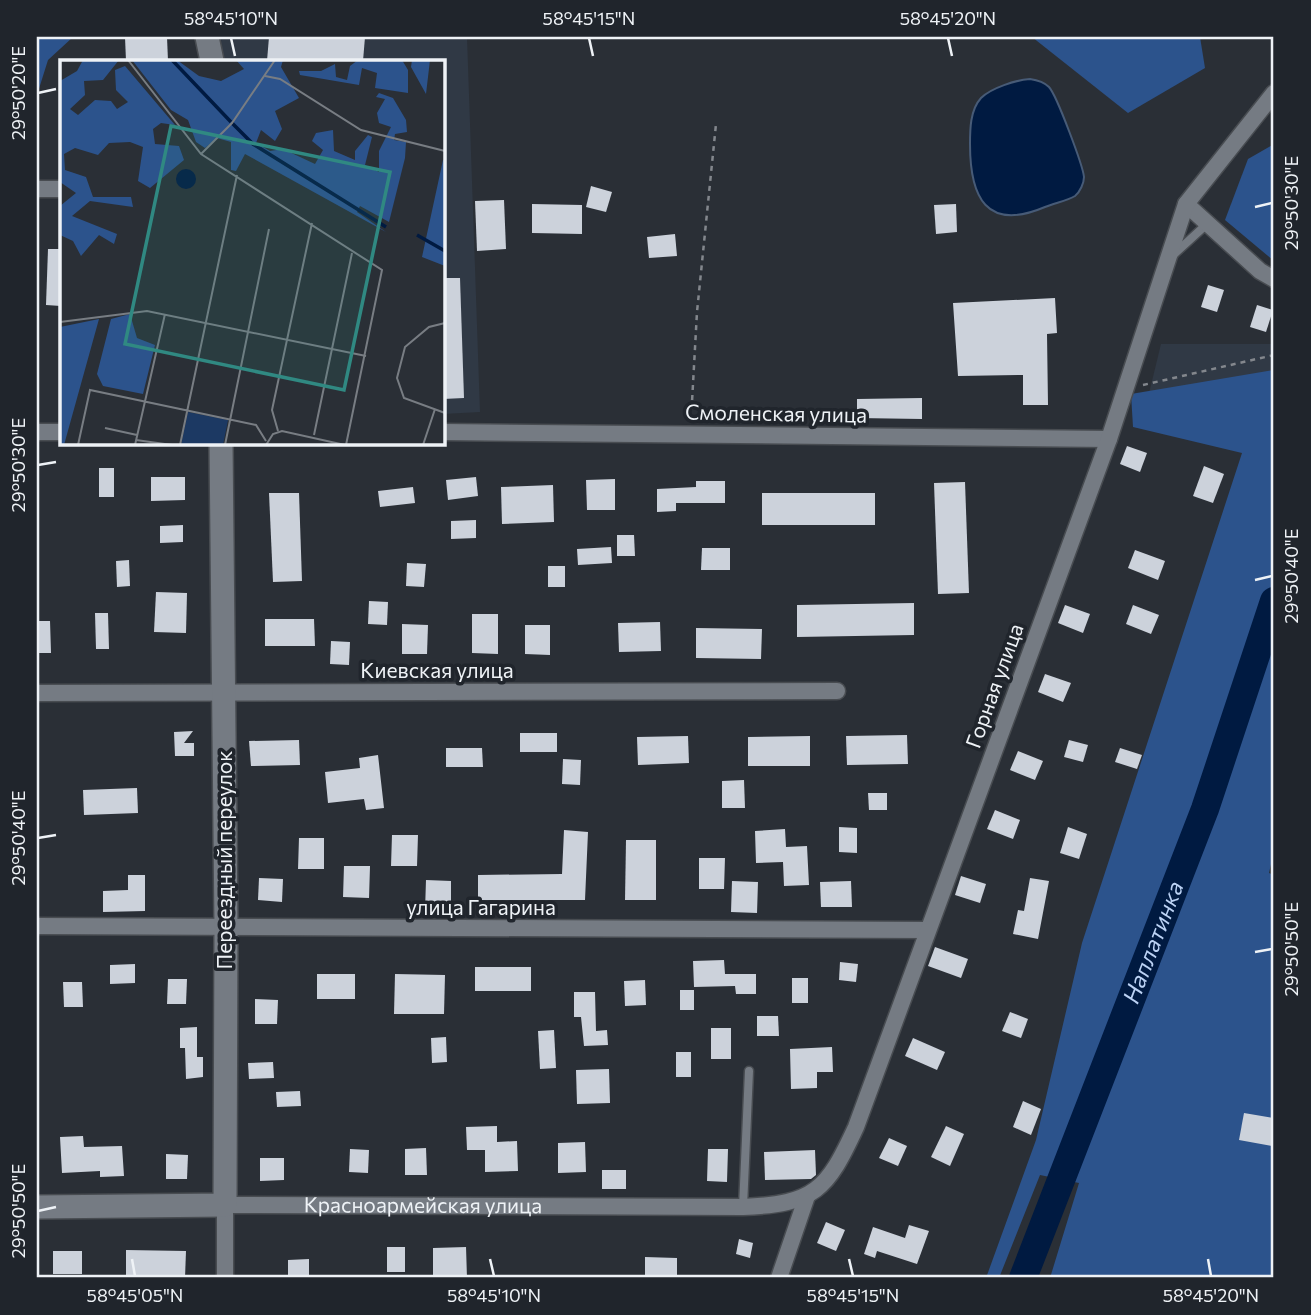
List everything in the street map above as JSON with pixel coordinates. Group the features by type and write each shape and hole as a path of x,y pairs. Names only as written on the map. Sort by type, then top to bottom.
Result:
{"street":[{"path":"207,37 212,60"},
{"path":"1274,93 1186,204 1260,271 1274,279"},
{"path":"37,189 60,190"},
{"name":"Горная улица","path":"779,1278 807,1196 830,1176 856,1127 926,930 1109,439 1186,204"},
{"path":"37,432 60,432"},
{"name":"Смоленская улица","path":"444,432 1109,439"},
{"name":"Переездный переулок","path":"221,444 226,928 225,1278"},
{"name":"Киевская улица","path":"37,693 836,691"},
{"name":"улица Гагарина","path":"37,926 926,930"},
{"name":"Красноармейская улица","path":"37,1207 225,1205 743,1208 790,1204 807,1196"}],"lane":[{"path":"1168,260 1207,223"},
{"path":"743,1208 749,1071"}],"path":[{"path":"691,435 696,312 716,124"},
{"path":"1126,389 1274,355"}],"shaded area":[{"path":"37,37 73,37 48,60 37,95"},
{"path":"221,37 467,37 480,412 444,414 444,60 222,60"},
{"path":"1032,37 1200,37 1205,68 1128,113"},
{"path":"1030,79 1045,84 1053,93 1075,146 1084,179 1079,192 1072,198 1025,214 1008,215 995,212 985,205 978,194 971,163 971,120 977,103 985,94 1004,85"},
{"path":"1274,144 1274,261 1225,220 1248,159"},
{"path":"1161,344 1274,344 1274,385 1144,414"},
{"path":"1274,370 1274,851 1269,873 1274,875 1274,1278 1050,1278 1079,1183 1040,1175 999,1278 986,1278 1036,1140 1082,943 1242,453 1133,427 1131,394"}],"building":[{"path":"125,37 167,37 168,60 126,60"},
{"path":"269,37 365,37 363,60 267,60"},
{"path":"591,186 612,192 606,212 586,207"},
{"path":"504,200 506,249 477,251 475,201"},
{"path":"532,204 582,205 582,234 532,233"},
{"path":"956,204 957,232 936,234 934,205"},
{"path":"675,234 677,256 649,258 647,237"},
{"path":"48,249 60,249 60,306 46,305"},
{"path":"444,278 460,278 464,398 444,399"},
{"path":"1208,285 1224,290 1217,312 1201,307"},
{"path":"1055,298 1057,333 1047,334 1048,405 1023,405 1023,375 958,376 953,303"},
{"path":"1257,305 1273,310 1266,332 1250,327"},
{"path":"922,398 922,419 857,418 857,399"},
{"path":"1127,446 1147,453 1140,472 1120,464"},
{"path":"1204,466 1224,474 1213,503 1193,496"},
{"path":"99,468 114,468 114,497 99,497"},
{"path":"151,477 185,477 185,500 151,501"},
{"path":"476,477 478,496 448,500 446,480"},
{"path":"615,479 615,510 587,510 586,480"},
{"path":"696,481 725,481 725,503 676,503 676,511 657,512 657,489 696,487"},
{"path":"965,482 969,593 938,594 934,483"},
{"path":"553,485 554,522 502,524 501,487"},
{"path":"413,487 415,503 380,507 378,491"},
{"path":"269,493 299,493 302,581 273,582"},
{"path":"762,493 875,493 875,525 762,525"},
{"path":"476,520 476,538 451,539 451,521"},
{"path":"183,525 183,542 160,543 160,526"},
{"path":"617,535 634,535 635,556 617,556"},
{"path":"611,547 612,563 578,565 577,549"},
{"path":"702,548 730,548 730,570 701,570"},
{"path":"1135,550 1165,561 1158,580 1128,568"},
{"path":"129,560 130,586 117,587 116,561"},
{"path":"407,563 426,564 424,587 406,586"},
{"path":"548,566 565,566 565,587 548,587"},
{"path":"156,592 187,593 186,633 154,632"},
{"path":"369,601 388,602 387,625 368,624"},
{"path":"914,603 914,635 797,637 797,605"},
{"path":"1065,605 1090,614 1083,633 1058,623"},
{"path":"1133,605 1159,615 1151,634 1126,624"},
{"path":"95,613 108,613 109,649 96,649"},
{"path":"472,614 498,614 498,654 472,653"},
{"path":"265,619 314,619 315,646 265,646"},
{"path":"37,621 50,621 51,653 37,653"},
{"path":"660,622 661,651 619,652 618,623"},
{"path":"402,624 428,625 427,654 402,654"},
{"path":"525,625 550,625 550,655 525,654"},
{"path":"696,628 762,629 761,659 696,658"},
{"path":"331,641 350,642 349,665 330,664"},
{"path":"1045,674 1071,683 1063,702 1038,692"},
{"path":"193,731 184,743 194,743 194,756 175,756 174,732"},
{"path":"520,733 557,733 557,752 520,752"},
{"path":"907,735 908,764 847,765 846,736"},
{"path":"688,736 689,763 638,765 637,737"},
{"path":"810,736 810,766 748,766 748,737"},
{"path":"299,740 300,765 251,766 249,741"},
{"path":"1069,740 1088,745 1083,762 1064,757"},
{"path":"446,748 482,748 483,767 446,767"},
{"path":"1120,748 1142,755 1137,769 1115,762"},
{"path":"1018,751 1043,761 1035,780 1010,770"},
{"path":"378,755 384,808 366,810 364,799 328,803 325,772 360,768 359,758"},
{"path":"563,759 581,760 580,785 562,784"},
{"path":"744,780 745,808 722,808 722,781"},
{"path":"137,788 138,813 84,815 83,790"},
{"path":"868,793 887,793 887,810 869,810"},
{"path":"995,810 1020,820 1013,839 987,829"},
{"path":"839,827 857,828 857,853 839,852"},
{"path":"1068,827 1087,834 1079,859 1060,853"},
{"path":"785,829 786,847 807,846 809,885 784,886 783,862 756,863 755,831"},
{"path":"564,830 588,832 585,900 478,900 478,875 562,874"},
{"path":"392,835 418,835 417,866 391,866"},
{"path":"299,838 324,838 324,869 298,869"},
{"path":"626,840 656,840 656,900 625,900"},
{"path":"699,858 725,858 724,889 699,889"},
{"path":"344,866 370,866 369,898 343,897"},
{"path":"128,875 145,875 145,911 103,912 103,891 128,890"},
{"path":"961,876 986,884 980,903 955,895"},
{"path":"259,878 283,879 282,902 258,900"},
{"path":"1030,878 1049,881 1038,939 1013,934 1018,910 1024,911"},
{"path":"426,880 451,881 451,912 425,911"},
{"path":"732,881 758,882 757,913 731,912"},
{"path":"851,881 852,907 821,907 820,882"},
{"path":"935,947 968,959 961,978 928,966"},
{"path":"724,960 725,974 756,974 756,994 736,994 735,986 694,987 693,961"},
{"path":"840,962 858,964 856,982 839,980"},
{"path":"135,964 135,983 110,984 110,965"},
{"path":"475,967 531,967 531,991 475,991"},
{"path":"317,974 355,974 355,999 317,999"},
{"path":"395,974 445,975 444,1014 394,1014"},
{"path":"792,978 808,978 808,1003 792,1003"},
{"path":"168,979 187,979 186,1004 167,1004"},
{"path":"645,980 646,1005 625,1006 624,981"},
{"path":"63,982 82,982 83,1007 64,1007"},
{"path":"680,990 694,990 694,1010 680,1010"},
{"path":"574,992 595,992 596,1031 607,1030 608,1045 584,1046 581,1017 574,1017"},
{"path":"255,999 278,1000 277,1024 255,1024"},
{"path":"1010,1012 1028,1019 1021,1038 1002,1031"},
{"path":"757,1016 778,1016 779,1036 757,1036"},
{"path":"197,1027 197,1057 203,1057 203,1077 186,1079 185,1048 180,1048 180,1028"},
{"path":"711,1028 731,1028 731,1059 711,1059"},
{"path":"554,1030 556,1068 540,1069 538,1031"},
{"path":"446,1037 447,1062 432,1063 431,1038"},
{"path":"913,1038 945,1052 937,1070 905,1056"},
{"path":"832,1047 833,1072 817,1072 817,1088 791,1089 790,1049"},
{"path":"676,1052 691,1052 691,1077 676,1077"},
{"path":"273,1062 274,1078 249,1079 248,1063"},
{"path":"609,1069 610,1103 577,1104 576,1070"},
{"path":"300,1091 301,1106 277,1107 276,1092"},
{"path":"1023,1101 1041,1109 1031,1135 1013,1127"},
{"path":"1244,1113 1274,1118 1272,1146 1239,1140"},
{"path":"497,1126 497,1142 517,1141 518,1171 485,1172 485,1150 467,1150 466,1127"},
{"path":"946,1126 964,1134 950,1166 931,1157"},
{"path":"83,1136 84,1147 122,1146 124,1176 100,1177 100,1171 62,1173 60,1137"},
{"path":"889,1138 907,1146 898,1166 879,1158"},
{"path":"585,1142 586,1172 558,1173 558,1143"},
{"path":"426,1148 427,1175 405,1175 405,1149"},
{"path":"350,1149 369,1150 368,1173 349,1172"},
{"path":"708,1149 728,1149 727,1182 707,1181"},
{"path":"815,1150 816,1175 811,1179 765,1180 764,1152"},
{"path":"166,1154 188,1155 187,1179 166,1179"},
{"path":"260,1158 284,1158 284,1180 260,1181"},
{"path":"602,1170 626,1170 626,1189 602,1189"},
{"path":"826,1222 845,1230 836,1251 817,1243"},
{"path":"909,1225 929,1231 917,1264 877,1251 875,1258 864,1254 873,1227 905,1238"},
{"path":"739,1239 753,1243 750,1258 736,1254"},
{"path":"387,1247 405,1247 405,1272 387,1272"},
{"path":"466,1247 467,1278 433,1278 433,1248"},
{"path":"126,1250 186,1251 185,1278 126,1275"},
{"path":"53,1251 82,1251 82,1274 53,1274"},
{"path":"645,1257 677,1258 677,1278 645,1278"},
{"path":"309,1259 309,1278 288,1278 288,1260"}],"waterway":[{"name":"Наплатинка","path":"1023,1278 1205,809 1274,601"}]}
